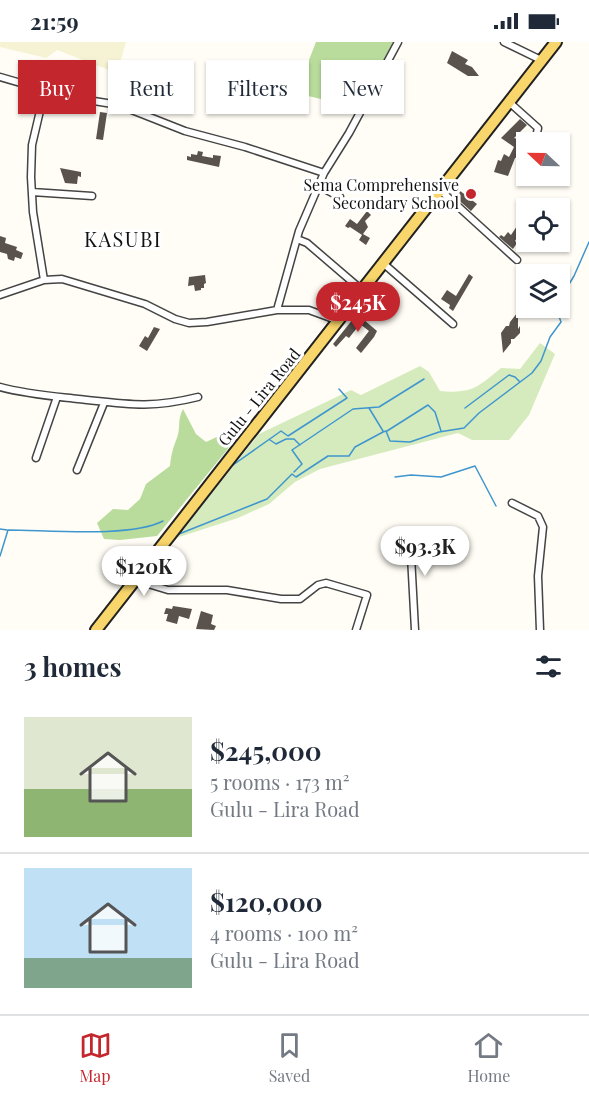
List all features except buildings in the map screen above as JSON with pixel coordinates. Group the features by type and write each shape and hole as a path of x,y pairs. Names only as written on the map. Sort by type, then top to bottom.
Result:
{"main road":[{"name":"Gulu - Lira Road","path":"96,630 556,42"}],"street":[{"path":"277,310 297,239 324,173 349,133 398,42"},
{"path":"504,42 541,60"},
{"path":"0,77 18,82"},
{"path":"96,101 118,105 181,130 245,147 324,173"},
{"path":"508,102 538,128 537,132"},
{"path":"39,114 32,145 32,192 44,279"},
{"path":"319,186 340,197"},
{"path":"440,190 517,260"},
{"path":"32,192 92,196"},
{"path":"297,239 307,243 363,291"},
{"path":"384,264 453,324"},
{"path":"0,294 44,279 62,279 145,304 175,319 189,323 277,310 309,310 339,321"},
{"path":"0,387 26,394 127,405 161,405 198,396"},
{"path":"36,458 57,397"},
{"path":"77,470 104,403"},
{"path":"512,502 538,516 543,527 538,576 540,630"},
{"path":"395,542 411,556 415,630"},
{"path":"135,580 168,590 227,590 262,598 289,600 300,599 318,585 326,583 367,595 356,630"}],"shaded area":[{"path":"0,42 126,42 121,60 108,60 108,70 96,65 96,60 83,60 57,50 46,58 0,47"}],"green space":[{"path":"316,42 393,42 383,60 321,60 321,99 309,96 309,60"},
{"path":"540,343 555,354 529,415 509,440 472,440 458,433 320,469 295,482 269,504 238,518 176,538 259,434 351,390 361,395 420,366 429,372 440,391 451,392 474,388 501,368 520,369"},
{"path":"183,409 196,434 206,442 221,435 230,436 231,445 157,536 120,540 104,539 97,523 113,509 128,510 140,499 146,484 170,466"}],"waterway":[{"path":"570,283 589,242"},
{"path":"179,534 267,499 292,474 296,477 328,456 349,456 355,447 383,432 386,431 390,441 410,442 439,432 464,428 479,413 532,373 541,361 550,337 561,322 560,318"},
{"path":"465,408 509,375 520,382"},
{"path":"294,472 302,464 292,450 353,409 379,407 424,379"},
{"path":"233,465 281,431 288,436 347,398 339,389"},
{"path":"387,431 428,405 435,412 441,431"},
{"path":"369,408 383,431"},
{"path":"270,440 276,444 286,439 294,439 300,445"},
{"path":"395,477 411,475 441,477 475,466 496,506"},
{"path":"0,556 8,530 65,532 130,530 163,521"},
{"path":"0,529 7,530"}],"place":[{"name":"Sema Comprehensive Secondary School","path":"471,194"}],"district":[{"name":"KASUBI","path":"123,240"}]}
